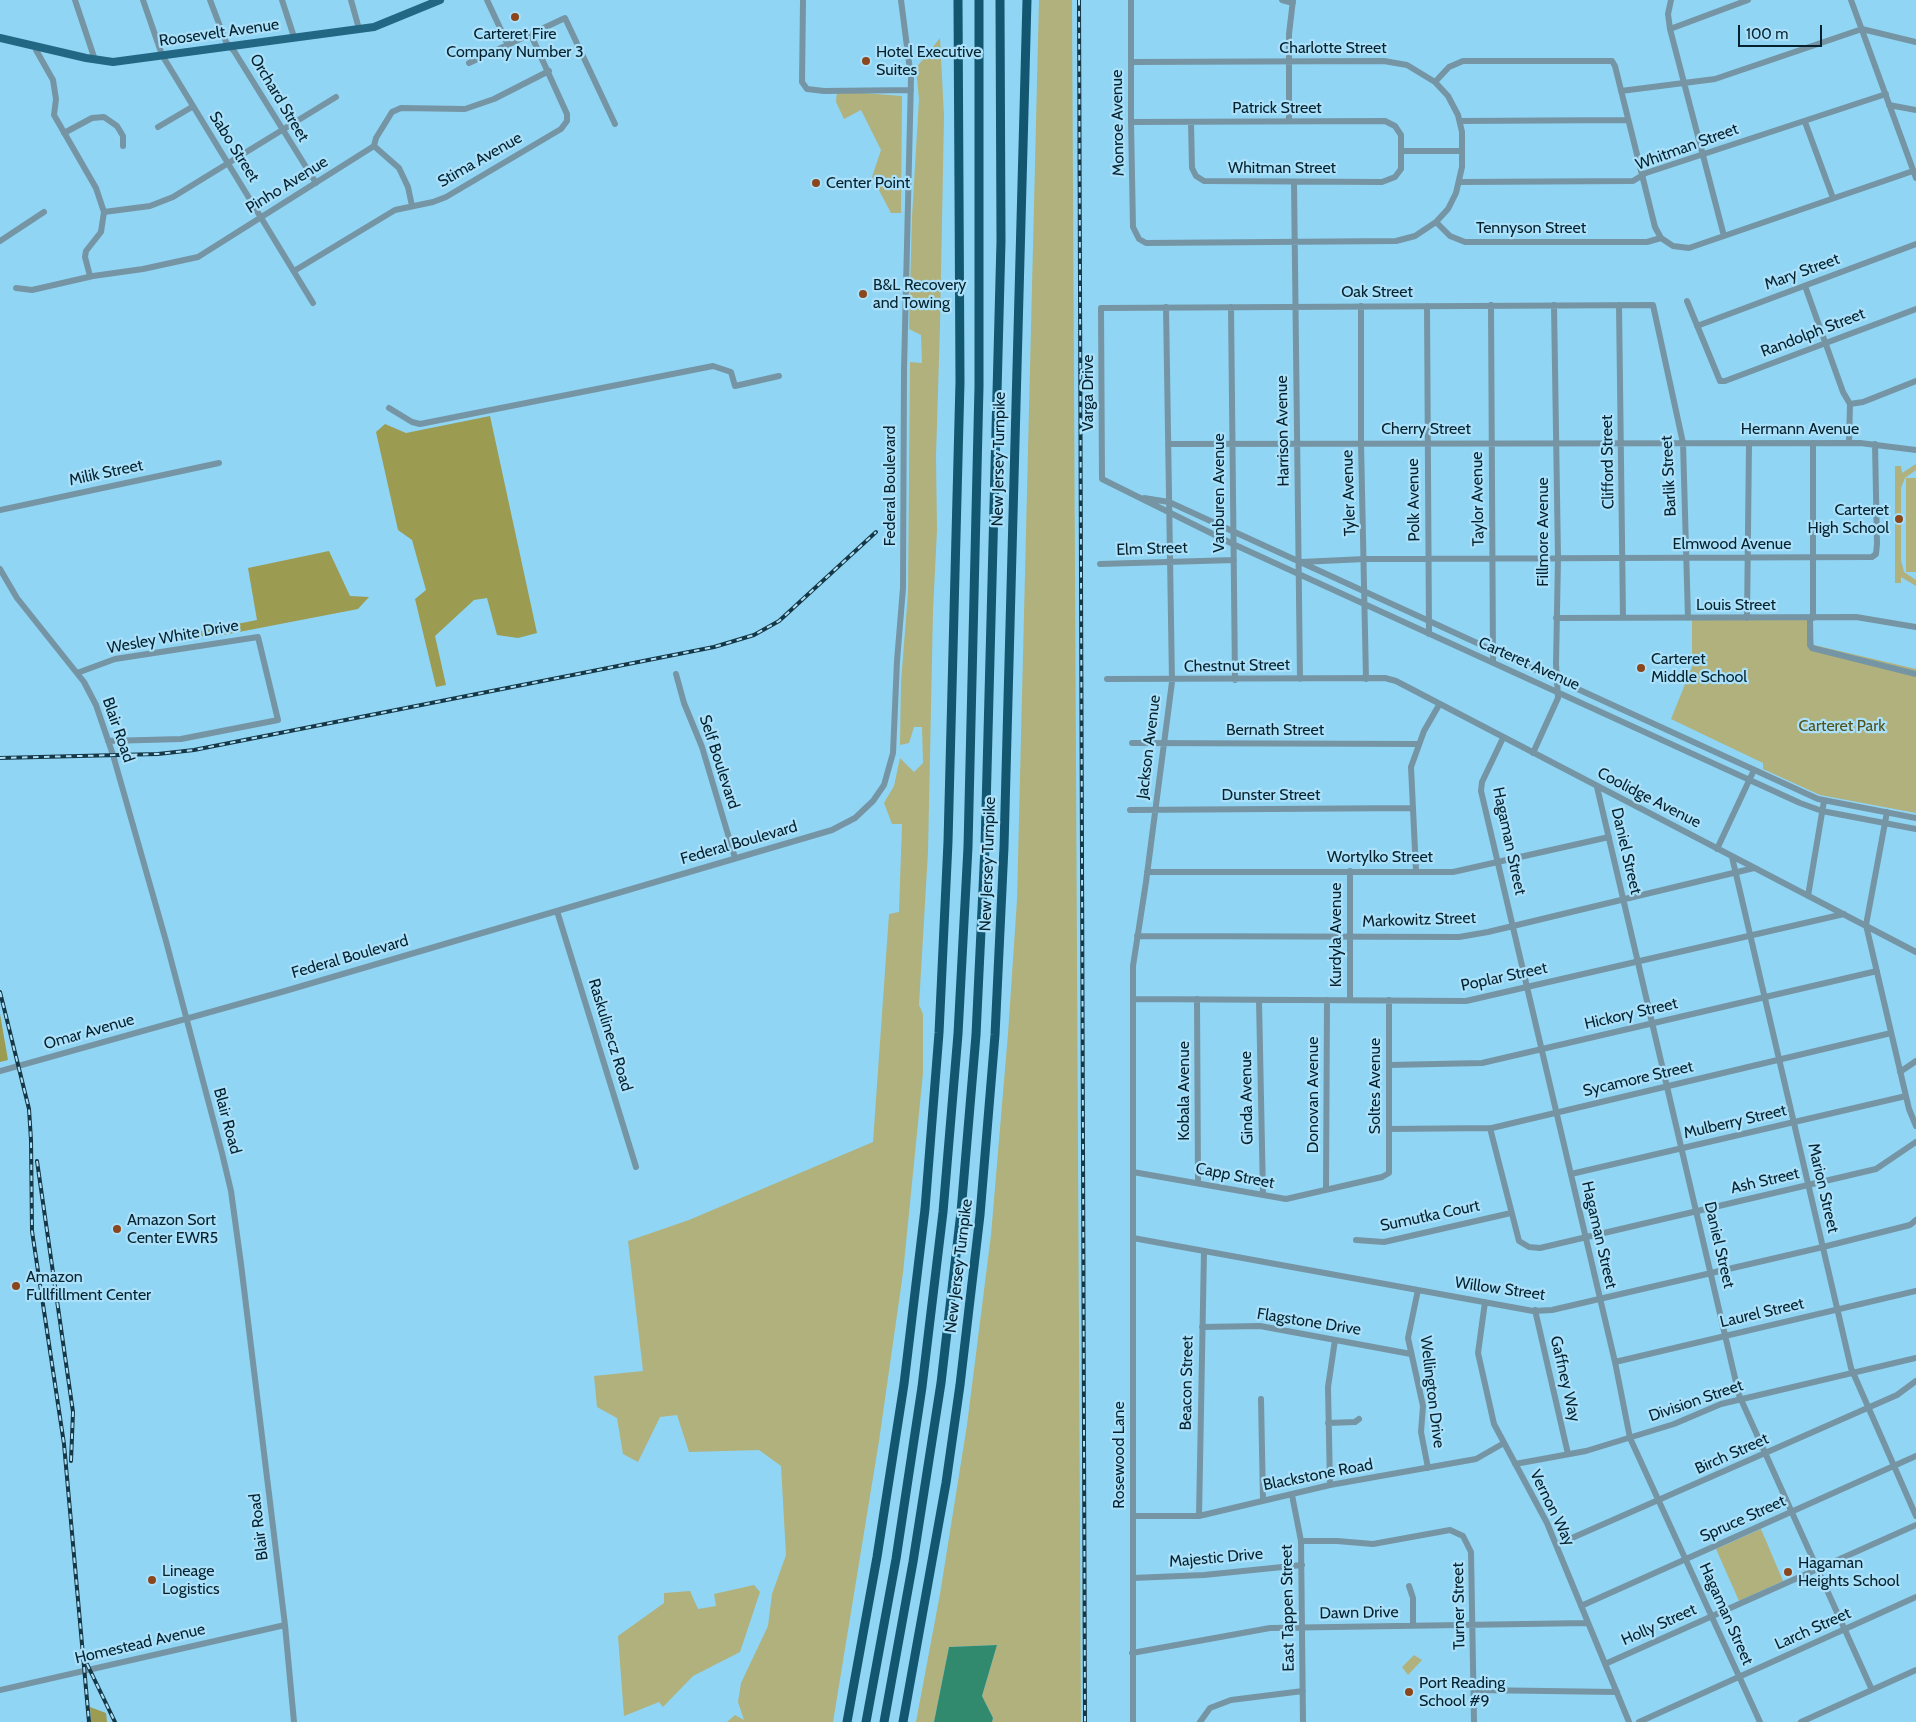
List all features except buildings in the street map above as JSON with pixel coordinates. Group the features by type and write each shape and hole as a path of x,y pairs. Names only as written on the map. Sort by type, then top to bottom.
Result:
{"highway":[{"path":"847,1722 877,1557 905,1375 925,1209 939,1033 948,842 960,382 958,0"},
{"name":"New Jersey Turnpike","path":"866,1722 896,1560 922,1387 944,1202 958,1034 967,856 979,395 979,0"},
{"name":"New Jersey Turnpike","path":"884,1722 913,1562 940,1383 961,1212 976,1035 985,847 1001,241 1000,0"},
{"name":"New Jersey Turnpike","path":"903,1722 944,1492 961,1376 980,1215 995,1035 1004,856 1027,0"}],"main road":[{"name":"Roosevelt Avenue","path":"0,38 95,60 113,62 359,30 386,24 422,4 440,0"}],"street":[{"path":"75,0 95,60"},
{"name":"Sabo Street","path":"143,0 162,55 192,107 314,302"},
{"name":"Orchard Street","path":"210,0 223,37 316,183"},
{"path":"282,0 294,37"},
{"path":"351,0 359,30"},
{"path":"487,0 508,45"},
{"name":"Federal Boulevard","path":"185,1019 832,830 850,822 873,802 888,776 893,753 897,661 903,588 904,370 911,90 901,0"},
{"name":"Monroe Avenue","path":"1130,0 1133,226 1139,239 1144,242 1295,242"},
{"path":"1282,0 1293,2 1289,61 1290,121"},
{"path":"1671,0 1668,14 1670,29 1724,236"},
{"path":"1670,29 1748,0"},
{"path":"1435,82 1449,67 1463,61 1607,60 1613,62 1656,227 1661,238 1673,246 1685,248 1833,198 1915,174 1888,105 1886,94 1851,0"},
{"path":"803,2 802,82 805,87 824,91 911,90"},
{"path":"469,63 565,18 615,124"},
{"path":"1621,91 1715,79 1862,29 1916,42"},
{"name":"Stima Avenue","path":"294,271 395,210 446,197 561,129 567,121 567,114 532,35"},
{"path":"36,46 36,50 53,80 56,99 54,115 96,188 104,212 101,232 86,251 85,257 90,276"},
{"name":"Charlotte Street","path":"1131,62 1396,62 1416,69 1435,82 1452,101 1460,122 1462,151 1460,182"},
{"path":"412,206 408,187 399,168 374,146 388,116 401,108 465,109 494,99 549,71"},
{"name":"Whitman Street","path":"1460,182 1629,181 1703,154 1886,94"},
{"path":"104,212 150,206 173,197 336,97"},
{"path":"1888,105 1916,110"},
{"path":"158,127 192,107"},
{"path":"64,132 92,118 104,117 117,126 123,136 123,146"},
{"path":"1460,122 1628,120"},
{"name":"Patrick Street","path":"1131,122 1388,122 1400,132 1402,151"},
{"name":"Whitman Street","path":"1191,122 1192,166 1194,173 1201,180 1212,182 1387,181 1400,172 1402,151"},
{"path":"1805,122 1833,198"},
{"name":"Pinho Avenue","path":"16,288 32,290 90,276 143,269 193,259 374,146"},
{"path":"1402,151 1462,151"},
{"name":"Harrison Avenue","path":"1294,182 1300,679"},
{"path":"1295,242 1396,241 1415,236 1436,222 1452,202 1460,182"},
{"path":"0,241 44,212"},
{"name":"Tennyson Street","path":"1436,222 1450,236 1465,242 1647,242 1661,238"},
{"name":"Mary Street","path":"1697,326 1916,244"},
{"path":"1805,286 1843,392 1850,404 1849,443"},
{"path":"1687,301 1697,326"},
{"name":"Taylor Avenue","path":"1491,305 1492,662"},
{"name":"Fillmore Avenue","path":"1533,753 1558,698 1554,305"},
{"name":"Clifford Street","path":"1619,305 1623,618"},
{"name":"Oak Street","path":"1101,308 1653,305"},
{"name":"Barlik Street","path":"1653,305 1683,443 1688,618"},
{"name":"Vanburen Avenue","path":"1231,306 1235,680"},
{"name":"Tyler Avenue","path":"1361,306 1361,443 1365,558 1366,679"},
{"name":"Polk Avenue","path":"1427,306 1429,634"},
{"name":"Jackson Avenue","path":"1133,1189 1132,966 1147,872 1172,680 1166,307"},
{"name":"Varga Drive","path":"1101,308 1102,478"},
{"name":"Randolph Street","path":"1697,326 1720,381 1725,381 1916,310"},
{"path":"388,408 412,422 420,424 713,366 731,372 735,386 779,376"},
{"path":"1850,404 1863,402 1916,381"},
{"name":"Hermann Avenue","path":"1683,443 1849,443 1875,444 1916,450"},
{"name":"Cherry Street","path":"1168,444 1683,443"},
{"path":"1747,618 1749,443"},
{"path":"1813,443 1813,558 1810,645 1812,648 1916,674"},
{"name":"Elmwood Avenue","path":"1623,558 1872,557 1876,554 1877,544 1875,444"},
{"name":"Milik Street","path":"0,510 219,463"},
{"name":"Carteret Avenue","path":"1102,478 1169,514 1233,544 1749,780 1822,811 1916,829"},
{"name":"Carteret Avenue","path":"1141,498 1169,502 1610,705 1824,801 1916,818"},
{"path":"1300,562 1365,558 1623,558"},
{"name":"Elm Street","path":"1100,564 1234,560"},
{"name":"Blair Road","path":"0,569 17,598 77,673 96,706 108,741 166,941 231,1191 285,1625 294,1722"},
{"name":"Louis Street","path":"1556,618 1856,617 1916,627"},
{"name":"Wesley White Drive","path":"77,673 115,659 258,636 278,720 181,738 108,741"},
{"name":"Self Boulevard","path":"676,674 684,704 702,747 735,858"},
{"name":"Coolidge Avenue","path":"1366,679 1385,678 1396,682 1916,952"},
{"name":"Chestnut Street","path":"1107,679 1366,679"},
{"path":"1416,871 1411,767 1424,731 1439,704"},
{"path":"1606,715 1610,705"},
{"name":"Hagaman Street","path":"1503,738 1482,782 1481,790 1540,1050 1557,1112 1615,1362 1630,1438 1661,1501 1760,1722"},
{"name":"Bernath Street","path":"1132,743 1419,744"},
{"path":"1692,754 1696,743"},
{"path":"1718,849 1754,770"},
{"name":"Daniel Street","path":"1598,787 1666,1086 1741,1399 1872,1690"},
{"path":"1808,896 1824,801"},
{"name":"Dunster Street","path":"1130,810 1413,808"},
{"path":"1887,812 1866,925 1900,1072 1916,1126"},
{"name":"Wortylko Street","path":"1147,872 1453,872 1609,837"},
{"name":"Marion Street","path":"1732,857 1781,1059 1808,1185 1854,1372 1916,1516"},
{"name":"Markowitz Street","path":"1137,936 1459,936 1513,926 1754,868"},
{"name":"Kurdyla Avenue","path":"1350,871 1350,1000"},
{"name":"Raskulinecz Road","path":"557,911 636,1167"},
{"name":"Poplar Street","path":"1133,999 1466,1001 1844,914"},
{"name":"Hickory Street","path":"1389,1065 1482,1063 1877,971"},
{"name":"Kobala Avenue","path":"1197,999 1198,1183"},
{"name":"Ginda Avenue","path":"1259,1000 1263,1195"},
{"name":"Donovan Avenue","path":"1326,1190 1327,1000"},
{"name":"Soltes Avenue","path":"1389,1000 1389,1173"},
{"name":"Omar Avenue","path":"0,1071 185,1019"},
{"name":"Sycamore Street","path":"1389,1129 1490,1128 1891,1033"},
{"path":"1900,1072 1916,1061"},
{"name":"Mulberry Street","path":"1571,1174 1906,1096"},
{"path":"1490,1128 1511,1213"},
{"name":"Ash Street","path":"1511,1213 1519,1241 1525,1245 1540,1248 1876,1169 1916,1142"},
{"name":"Capp Street","path":"1133,1172 1286,1199 1382,1177 1389,1173"},
{"name":"Rosewood Lane","path":"1132,1722 1133,1189"},
{"name":"Sumutka Court","path":"1356,1240 1384,1242 1511,1213"},
{"name":"Willow Street","path":"1133,1238 1485,1302 1535,1310 1552,1310 1910,1225 1916,1220"},
{"name":"Beacon Street","path":"1199,1516 1204,1251"},
{"name":"Wellington Drive","path":"1418,1290 1408,1338 1422,1406 1421,1432 1428,1468"},
{"name":"Laurel Street","path":"1615,1362 1916,1291"},
{"name":"Vernon Way","path":"1485,1302 1478,1353 1494,1424 1547,1523 1629,1722"},
{"name":"Gaffney Way","path":"1535,1310 1568,1454"},
{"name":"Flagstone Drive","path":"1202,1327 1260,1326 1411,1354"},
{"path":"1330,1485 1328,1387 1335,1340"},
{"name":"Division Street","path":"1515,1464 1568,1454 1630,1438 1721,1404 1916,1358"},
{"name":"Birch Street","path":"1556,1545 1661,1501 1870,1408 1897,1395 1916,1381"},
{"path":"1261,1399 1263,1500"},
{"path":"1328,1423 1355,1422 1360,1418"},
{"name":"Blackstone Road","path":"1133,1516 1199,1516 1330,1485 1476,1459 1504,1443"},
{"name":"Spruce Street","path":"1581,1606 1916,1456"},
{"name":"East Tappen Street","path":"1292,1495 1301,1541 1303,1722"},
{"name":"Holly Street","path":"1605,1664 1916,1525"},
{"name":"Turner Street","path":"1301,1541 1373,1544 1443,1530 1456,1532 1466,1540 1471,1552 1474,1625 1474,1722"},
{"name":"Majestic Drive","path":"1133,1578 1204,1575 1302,1565"},
{"path":"1409,1586 1413,1598 1413,1625"},
{"name":"Larch Street","path":"1639,1722 1916,1597"},
{"name":"Dawn Drive","path":"1132,1653 1270,1628 1588,1623"},
{"name":"Homestead Avenue","path":"0,1690 285,1625"},
{"path":"1801,1722 1916,1670"},
{"path":"1474,1690 1617,1692"},
{"path":"1200,1722 1210,1708 1231,1700 1303,1691"}],"green space":[{"path":"1039,0 1072,0 1081,1722 992,1722 993,1718 982,1696 997,1645 949,1647 934,1722 916,1722 940,1594 967,1425 991,1235 1008,1034 1017,900"},
{"path":"940,38 944,116 936,456 937,530 933,610 928,852 919,1005 923,1014 923,1073 903,1273 879,1441 833,1722 727,1722 735,1715 744,1720 738,1702 741,1683 768,1626 772,1594 786,1555 781,1466 759,1450 689,1452 677,1415 660,1417 638,1462 623,1454 617,1418 597,1407 594,1376 643,1371 628,1241 689,1220 873,1142 889,914 899,912 902,824 892,824 884,803 894,786 900,758 914,772 923,763 922,727 914,727 909,743 900,745 901,682 908,593 910,362 922,363 921,335 909,329 912,217 919,99 916,68"},
{"path":"837,91 902,96 901,213 891,213 872,177 881,150 861,110 844,119 836,102"},
{"path":"1916,464 1916,470 1905,478 1901,488 1901,560 1904,572 1916,580 1916,586 1901,577 1901,583 1895,583 1895,466 1901,466 1902,473"},
{"path":"1906,478 1916,478 1916,572 1906,572"},
{"name":"Carteret Park","path":"1813,618 1814,645 1916,669 1916,813 1820,795 1763,769 1763,763 1671,719 1694,662 1694,656 1692,656 1692,619"},
{"path":"1761,1529 1783,1581 1739,1601 1716,1549"},
{"path":"754,1585 760,1592 740,1652 693,1676 663,1707 659,1702 624,1716 618,1636 664,1603 664,1593 690,1591 698,1609 716,1606 714,1594"},
{"path":"1414,1655 1422,1660 1408,1675 1402,1667"}],"shaded area":[{"path":"490,416 537,633 518,638 497,635 487,598 474,600 435,636 446,685 436,687 415,599 426,590 412,540 398,530 376,432 385,424 406,433"},
{"path":"329,551 350,596 369,597 358,609 218,636 171,637 257,620 248,568"},
{"path":"0,1014 8,1060 0,1062"},
{"path":"997,1645 982,1696 993,1718 992,1722 934,1722 949,1647"},
{"path":"90,1707 106,1713 107,1722 91,1722"}],"railway":[{"path":"1079,0 1085,1722"},
{"path":"0,758 158,754 194,750 714,647 754,635 779,621 876,532"},
{"path":"0,992 29,1109 32,1231 64,1444 89,1722"},
{"path":"37,1161 73,1412 71,1461"},
{"path":"87,1664 115,1722"}],"place":[{"name":"Carteret Fire Company Number 3","path":"515,17"},
{"name":"Hotel Executive Suites","path":"866,61"},
{"name":"Center Point","path":"816,183"},
{"name":"B&L Recovery and Towing","path":"863,294"},
{"name":"Carteret High School","path":"1899,519"},
{"name":"Carteret Middle School","path":"1641,668"},
{"name":"Amazon Sort Center EWR5","path":"117,1229"},
{"name":"Amazon Fullfillment Center","path":"16,1286"},
{"name":"Hagaman Heights School","path":"1788,1572"},
{"name":"Lineage Logistics","path":"152,1580"},
{"name":"Port Reading School #9","path":"1409,1692"}]}
